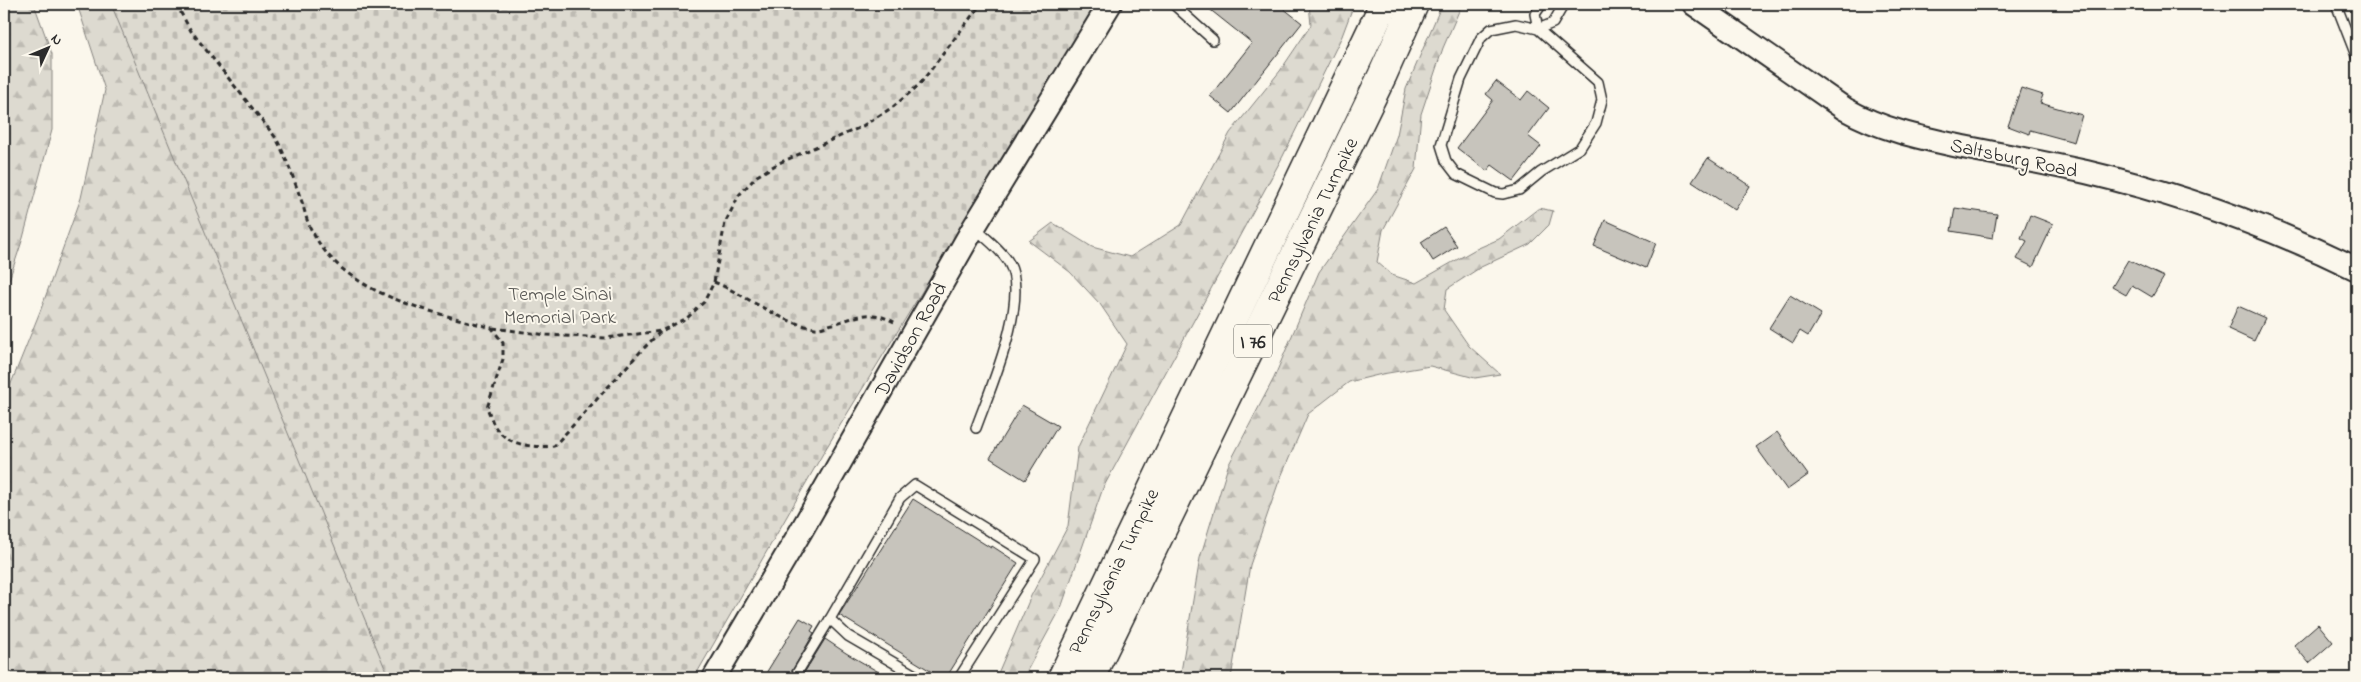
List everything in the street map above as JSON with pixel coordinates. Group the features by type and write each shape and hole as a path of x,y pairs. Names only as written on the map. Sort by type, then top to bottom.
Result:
{"highway":[{"name":"Pennsylvania Turnpike","path":"1062,678 1384,4"},
{"name":"Pennsylvania Turnpike","path":"1090,678 1377,85 1414,4"}],"street":[{"name":"Davidson Road","path":"714,678 802,532 913,332 974,227 1110,4"},
{"name":"Saltsburg Road","path":"1694,4 1845,109 1868,122 1891,131 2087,172 2182,199 2307,244 2357,269"}],"lane":[{"path":"1173,4 1214,40"},
{"path":"1542,4 1536,14 1538,29 1598,82 1602,100 1596,123 1580,148 1541,172 1519,190 1504,194 1495,193 1456,174 1446,161 1441,145 1461,79 1481,38 1491,29 1516,24 1538,29 1553,23 1564,4"},
{"path":"2336,4 2357,58"},
{"path":"974,227 1009,261 1016,279 1008,338 976,428"},
{"path":"794,678 900,498 915,485 1035,559 959,678"},
{"path":"830,619 848,636 920,678"}],"path":[{"path":"176,4 191,31 276,138 286,158 312,231 332,261 358,281 394,298 431,311 492,328 547,335 606,338 661,331"},
{"path":"492,328 503,343 503,359 487,408 495,427 511,440 532,448 554,446 661,331 687,318 704,302 714,282 725,223 739,195 757,176 779,163 861,127 893,107 920,84 981,4"},
{"path":"714,282 736,291 792,323 818,328 860,316 880,315 913,332"}],"green space":[{"path":"4,4 34,4 52,54 52,130 23,238 4,295"},
{"path":"77,4 158,4 679,678 4,678 4,401 41,309 81,198 105,90"},
{"name":"Temple Sinai Memorial Park","path":"111,4 1098,4 825,450 694,678 389,678"},
{"path":"1309,4 1354,4 1342,36 1283,156 1103,488 1061,608 1023,678 996,678 1031,596 1068,526 1078,447 1127,344 1100,304 1070,272 1029,241 1053,223 1092,247 1130,257 1181,225 1230,133 1280,71 1311,25"},
{"path":"1442,4 1462,4 1443,48 1421,114 1416,169 1383,230 1377,262 1392,275 1416,283 1474,250 1499,239 1539,208 1553,211 1549,225 1530,244 1481,267 1447,289 1444,310 1469,346 1500,374 1475,378 1430,366 1382,374 1349,382 1308,414 1278,484 1250,565 1231,678 1180,678 1200,558 1228,466 1274,378 1319,272 1378,189 1397,135 1406,89"}],"building":[{"path":"1203,4 1278,4 1302,23 1231,113 1210,96 1252,43"},
{"path":"1496,81 1521,100 1528,91 1549,108 1528,136 1541,146 1514,181 1492,165 1487,171 1457,148 1493,100 1486,94"},
{"path":"2021,88 2043,95 2040,103 2082,115 2074,142 2030,130 2029,134 2008,126"},
{"path":"1708,158 1750,186 1735,210 1692,182"},
{"path":"1955,208 1997,214 1993,238 1951,231"},
{"path":"2030,215 2053,224 2033,267 2017,259 2027,241 2021,238"},
{"path":"1605,220 1656,243 1646,268 1594,246"},
{"path":"1444,227 1457,246 1433,261 1421,242"},
{"path":"2128,260 2164,277 2152,297 2132,285 2126,295 2112,287"},
{"path":"1790,295 1821,314 1808,336 1800,331 1793,343 1769,328"},
{"path":"2238,306 2265,318 2254,341 2228,329"},
{"path":"1022,405 1058,426 1025,480 990,458"},
{"path":"1777,432 1808,475 1787,490 1756,447"},
{"path":"913,499 1018,563 946,678 942,678 839,615"},
{"path":"800,618 814,626 811,631 814,633 788,678 763,678"},
{"path":"2318,624 2333,642 2309,663 2294,645"},
{"path":"825,639 846,653 889,678 801,678"}]}
